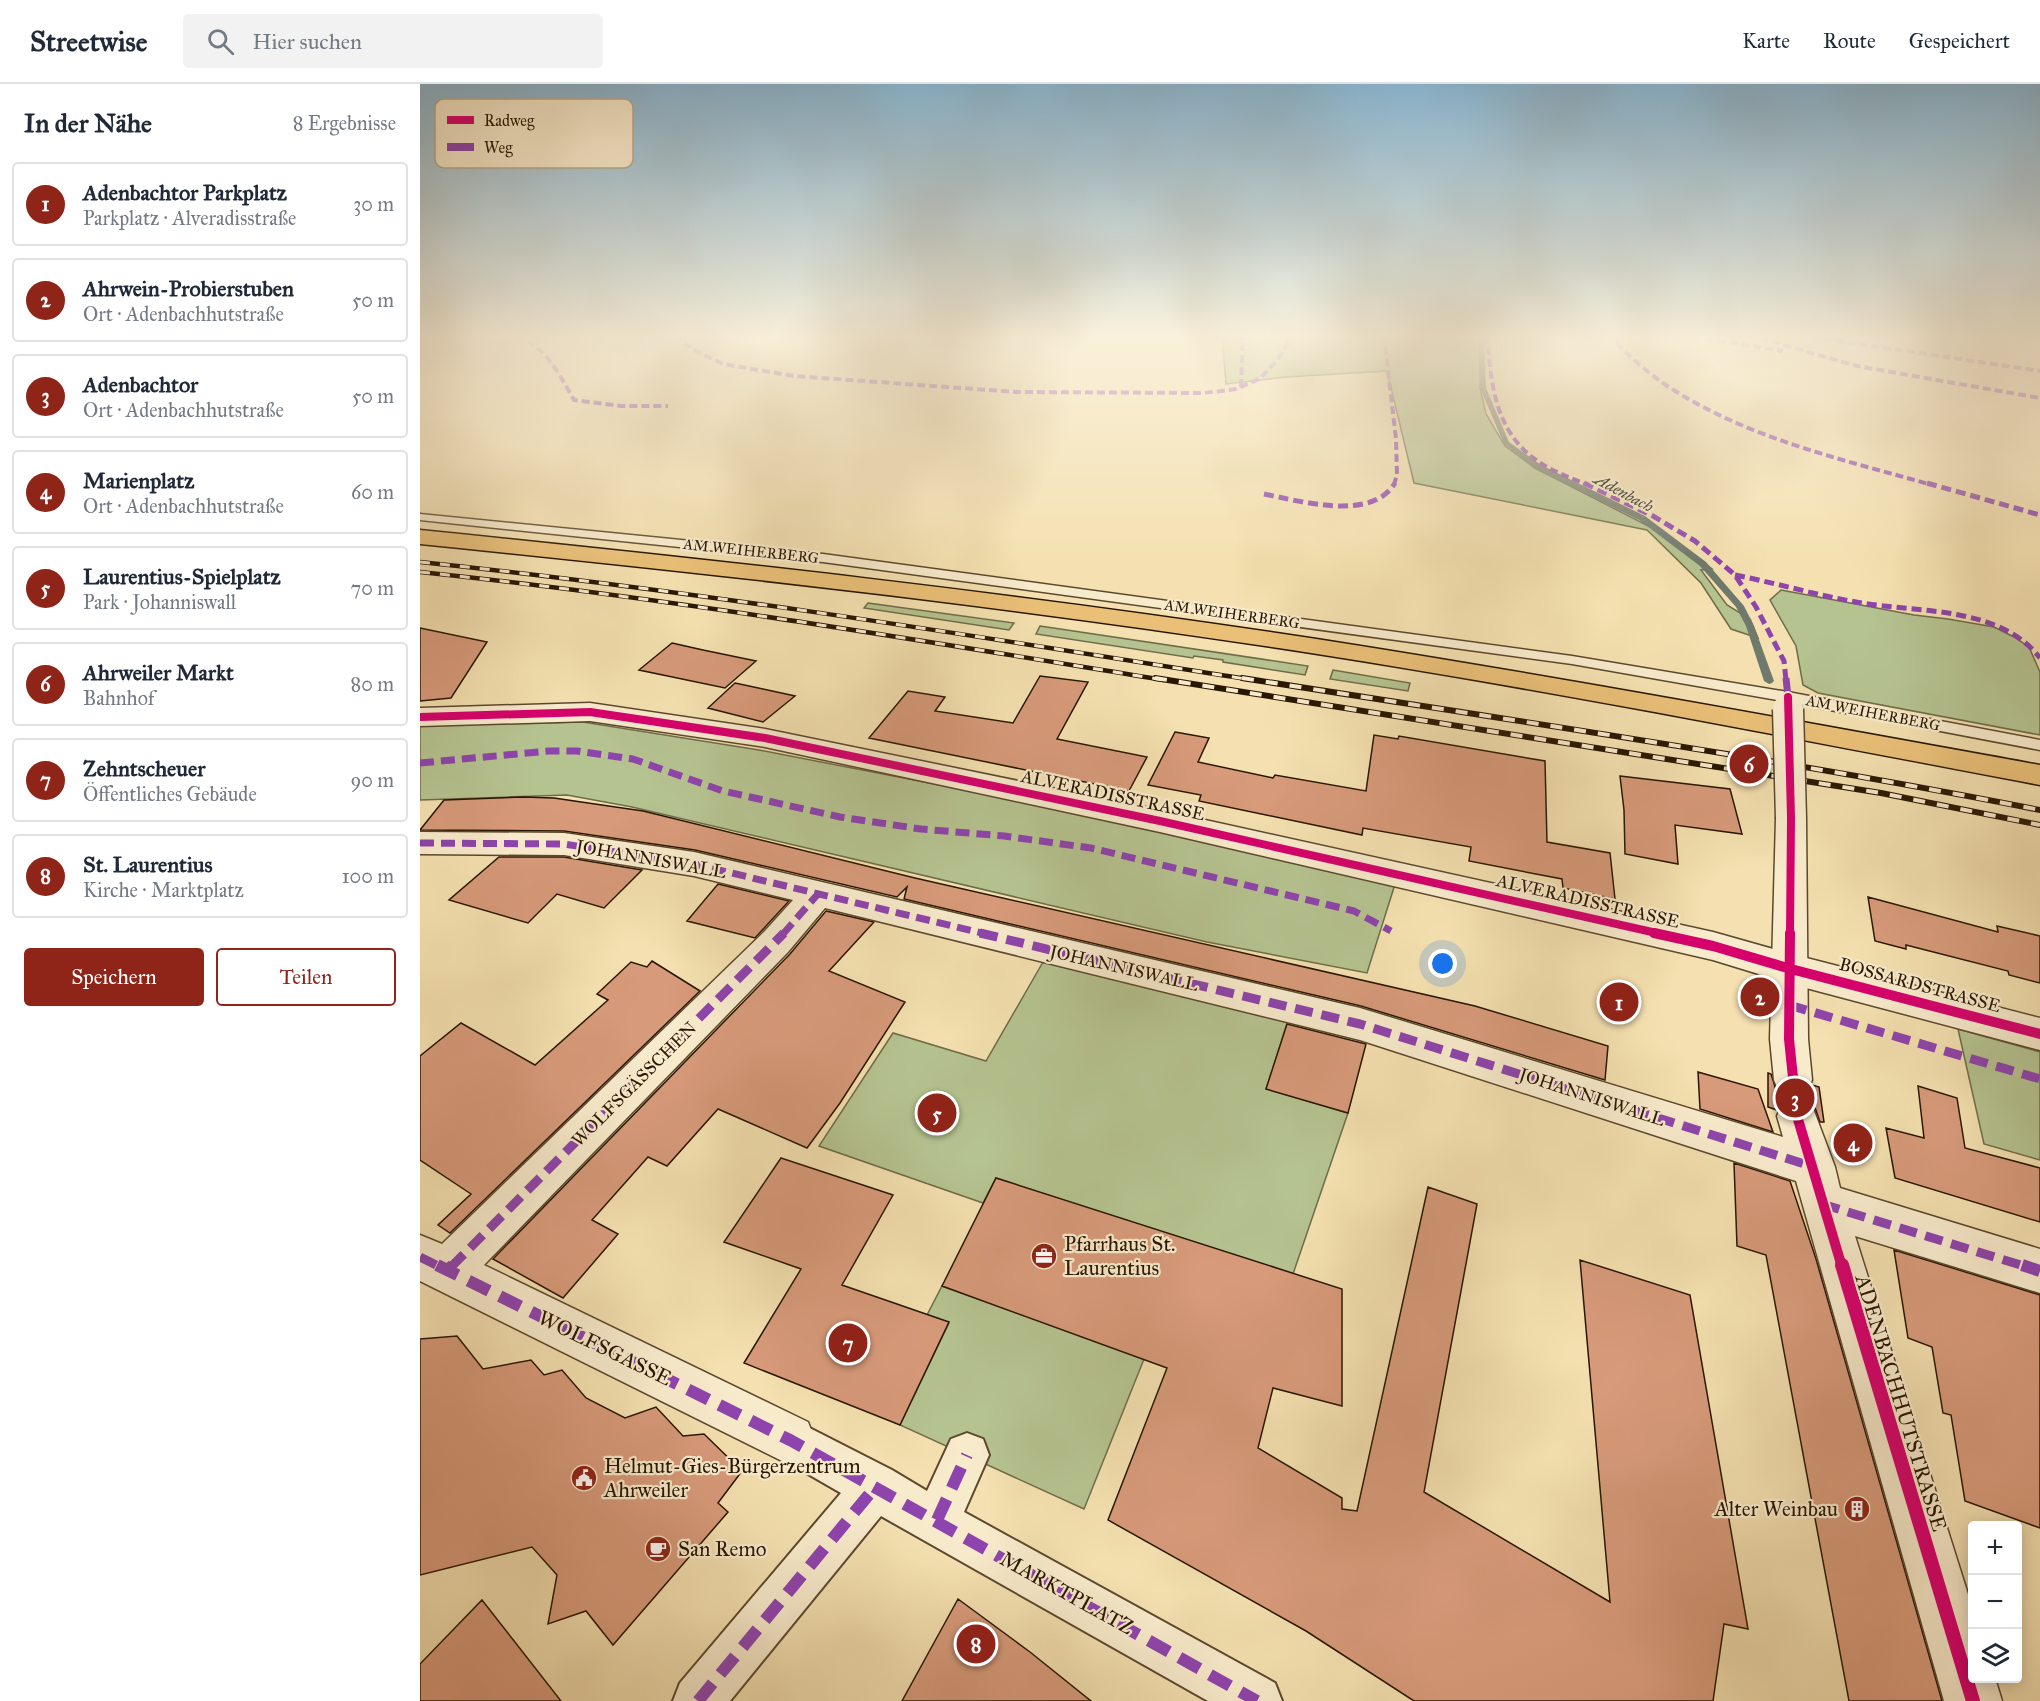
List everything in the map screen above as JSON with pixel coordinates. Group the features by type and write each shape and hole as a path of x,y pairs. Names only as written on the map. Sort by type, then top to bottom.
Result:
{"main road":[{"path":"420,537 778,574 1206,630 1655,704 2040,775"}],"street":[{"name":"ADENBACHHUTSTRASSE","path":"1788,703 1791,818 1789,1039 1795,1098 1818,1186 1973,1701"},
{"name":"ALVERADISSTRASSE","path":"420,717 590,712 765,738 1160,821 1713,946 1791,969"},
{"name":"JOHANNISWALL","path":"420,843 564,844 694,864 1360,1024 1818,1186 2040,1271"},
{"name":"WOLFSGÄSSCHEN","path":"434,1264 776,942 817,895"},
{"name":"BOSSARDSTRASSE","path":"1791,969 2040,1034"},
{"name":"WOLFSGASSE","path":"434,1264 790,1440"},
{"name":"MARKTPLATZ","path":"790,1440 937,1520 1257,1701"},
{"path":"937,1520 967,1455"},
{"path":"698,1701 876,1486"}],"lane":[{"name":"AM WEIHERBERG","path":"420,517 823,558 1572,660 1788,703 2040,745"}],"green space":[{"path":"1397,410 1485,410 1505,446 1535,468 1654,529 1659,528 1712,569 1701,570 1727,605 1750,619 1758,638 1731,629 1701,583 1647,530 1414,483"},
{"path":"1781,590 1914,615 1994,627 2014,637 2029,647 2040,672 2040,735 1818,693 1803,685 1796,646 1770,600"},
{"path":"868,603 1014,623 1009,630 864,608"},
{"path":"1040,626 1308,666 1305,675 1223,662 1223,660 1194,656 1193,658 1036,634"},
{"path":"1333,670 1410,683 1408,691 1330,679"},
{"path":"583,722 759,750 971,791 1396,881 1367,973 1207,942 632,807 567,795 420,800 420,725"},
{"path":"1043,962 1288,1021 1266,1089 1348,1113 1293,1274 996,1178 983,1203 819,1146 893,1033 986,1061"},
{"path":"1958,1029 2040,1052 2040,1160 1984,1144"},
{"path":"942,1286 1144,1359 1084,1509 900,1425 949,1323 927,1315"}],"building":[{"path":"420,628 487,642 451,698 420,701"},
{"path":"672,643 756,661 725,688 639,670"},
{"path":"1040,676 1088,682 1057,739 1147,757 1129,791 869,738 908,691 945,697 935,711 1013,723"},
{"path":"735,683 795,696 763,722 708,708"},
{"path":"1175,732 1209,738 1198,762 1273,778 1275,775 1366,791 1374,735 1398,739 1399,736 1545,761 1547,842 1610,853 1615,899 1563,888 1562,879 1469,861 1471,847 1363,828 1362,835 1199,801 1201,795 1148,785"},
{"path":"1620,776 1730,789 1742,834 1675,825 1678,864 1625,854 1624,810"},
{"path":"554,798 643,811 915,878 1475,1006 1608,1046 1605,1080 1361,1006 904,899 907,887 897,897 695,850 564,831 420,830 444,800"},
{"path":"499,857 564,857 642,870 604,908 557,894 528,923 449,900"},
{"path":"718,884 789,901 755,938 687,921"},
{"path":"1868,897 1998,932 1997,926 2040,936 2040,983 2009,975 2008,971 1906,945 1906,949 1875,941"},
{"path":"826,911 874,922 829,971 905,1002 840,1103 807,1148 718,1109 667,1166 648,1157 592,1220 618,1234 563,1298 493,1259 790,954"},
{"path":"652,961 700,991 450,1233 438,1225 471,1194 420,1160 420,1056 461,1023 535,1065 608,1000 597,994 631,962 647,967"},
{"path":"1287,1024 1366,1044 1348,1113 1266,1089"},
{"path":"1698,1072 1758,1089 1773,1132 1700,1109"},
{"path":"1768,1073 1771,1074 1777,1093 1788,1098 1781,1102 1777,1110 1768,1107"},
{"path":"1812,1085 1819,1087 1824,1122 1820,1122 1813,1102 1802,1097 1809,1093"},
{"path":"1918,1086 1957,1098 1965,1148 2040,1168 2040,1222 1895,1178 1886,1128 1924,1138"},
{"path":"781,1158 893,1195 842,1285 949,1322 900,1425 744,1363 801,1269 724,1242"},
{"name":"Alter Weinbau","path":"1734,1163 1790,1181 1816,1259 1942,1701 1849,1701 1766,1255 1737,1246"},
{"path":"996,1178 1342,1289 1342,1406 1273,1388 1258,1448 1342,1498 1342,1509 1357,1511 1428,1187 1477,1204 1424,1492 1610,1602 1580,1260 1690,1295 1748,1629 1724,1624 1713,1701 1414,1701 1306,1631 1108,1520 1167,1368 942,1286"},
{"path":"1894,1250 2040,1295 2040,1528 1965,1501 1951,1415 1943,1413 1932,1347 1908,1338"},
{"name":"Helmut-Gies-Bürgerzentrum Ahrweiler","path":"457,1336 483,1369 531,1360 544,1375 562,1370 586,1398 625,1418 656,1407 683,1436 704,1434 742,1471 718,1503 728,1512 613,1645 586,1611 548,1624 557,1575 532,1547 420,1575 420,1339"},
{"path":"958,1599 1030,1652 1091,1701 902,1701"},
{"path":"482,1600 561,1701 420,1701 420,1664"}],"waterway":[{"name":"Adenbach","path":"1492,410 1506,443 1538,467 1642,518 1703,564 1740,606 1750,626 1769,681"}],"railway":[{"path":"420,562 733,600 1252,680"},
{"path":"420,572 700,607 1164,680"},
{"path":"1155,678 1881,793 2040,825"},
{"path":"1242,678 1741,756 2040,810"}],"marked path":[{"path":"1264,494 1334,505 1362,504 1384,497 1395,483 1397,474 1393,410"},
{"path":"1498,410 1515,442 1537,461 1653,516 1695,541 1735,575 1756,607 1784,661 1788,697"},
{"path":"1711,410 1794,443 2040,515"},
{"path":"1735,575 1857,602 1929,611 1985,622 2009,631 2028,643 2040,658"},
{"path":"420,763 549,751 577,751 633,759 723,791 840,817 921,829 1004,836 1091,848 1354,911 1391,931"},
{"path":"420,843 564,844 694,864 1360,1024 1814,1167"},
{"path":"448,1270 776,942 817,895"},
{"path":"1789,1005 2040,1079"},
{"path":"1822,1204 2040,1271"},
{"path":"420,1257 790,1440 1257,1701"},
{"path":"937,1520 967,1455"},
{"path":"698,1701 876,1486"}],"cycle path":[{"path":"1788,697 1791,818 1789,1039 1797,1116 1973,1701"},
{"path":"420,717 590,712 765,738 1160,821 1713,946 1791,969 2040,1034"}],"place":[{"name":"Ahrweiler Markt","path":"1749,764"},
{"name":"Ahrwein-Probierstuben","path":"1760,997"},
{"name":"Adenbachtor Parkplatz","path":"1619,1002"},
{"name":"Adenbachtor","path":"1795,1098"},
{"name":"Laurentius-Spielplatz","path":"937,1113"},
{"name":"Marienplatz","path":"1853,1143"},
{"name":"Pfarrhaus St. Laurentius","path":"1044,1256"},
{"name":"Zehntscheuer","path":"848,1343"},
{"name":"Helmut-Gies-Bürgerzentrum Ahrweiler","path":"584,1478"},
{"name":"Alter Weinbau","path":"1857,1509"},
{"name":"San Remo","path":"658,1549"},
{"name":"St. Laurentius","path":"976,1644"}]}
